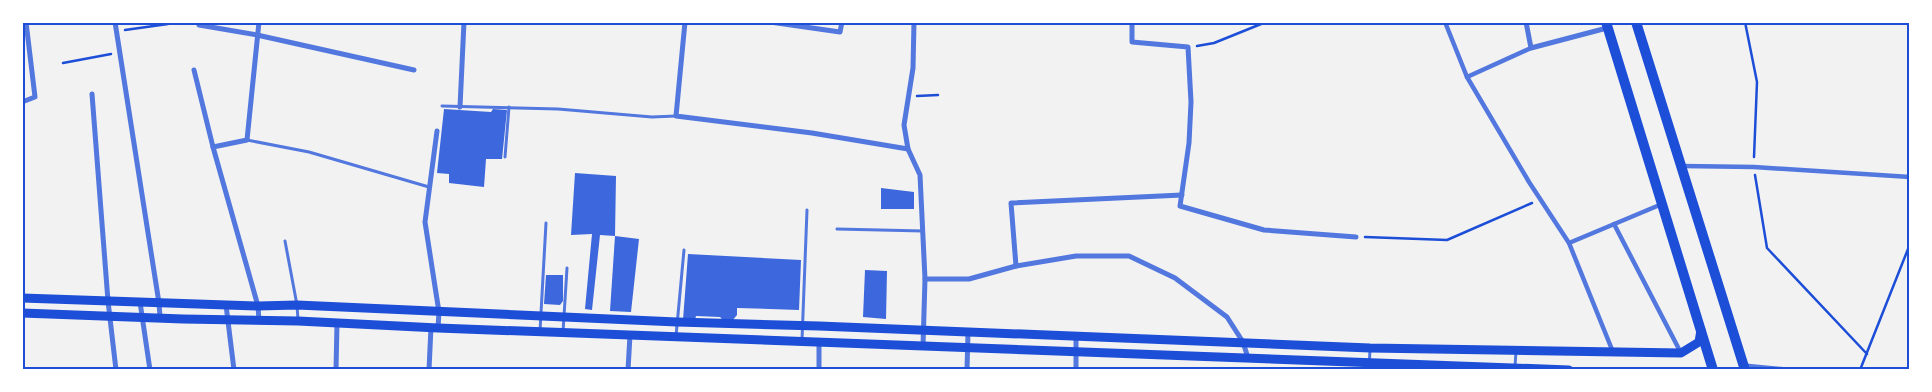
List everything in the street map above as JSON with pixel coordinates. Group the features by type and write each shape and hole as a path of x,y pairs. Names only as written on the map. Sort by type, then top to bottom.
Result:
{"main road":[{"path":"1638,23 1744,367"},
{"path":"1607,25 1713,370"},
{"path":"22,298 258,306 297,305 677,322 802,325 1370,348 1613,353 1681,353 1699,342 1701,329"},
{"path":"22,312 259,321 298,320 434,328 1248,358 1369,366 1569,370"},
{"path":"819,326 819,342"}],"street":[{"path":"22,102 35,97 26,22"},
{"path":"115,22 160,317"},
{"path":"213,147 248,140 259,22"},
{"path":"460,107 464,22"},
{"path":"684,22 676,116 812,132 908,148"},
{"path":"770,22 840,32 842,22"},
{"path":"914,22 913,68 904,125 908,148 920,175 925,279 924,346"},
{"path":"1132,22 1132,42 1188,47 1190,135 1180,206 1264,230 1356,237"},
{"path":"1445,22 1467,77 1569,243 1613,353"},
{"path":"1526,22 1531,48"},
{"path":"199,25 257,34 414,70"},
{"path":"1467,77 1531,48 1607,25"},
{"path":"194,70 213,147 258,306 259,321"},
{"path":"92,94 108,301 116,370"},
{"path":"429,370 438,312 425,222 437,131"},
{"path":"1682,166 1754,166 1910,177"},
{"path":"1016,266 1011,203 1182,195"},
{"path":"1569,243 1662,204"},
{"path":"1614,224 1681,353"},
{"path":"925,279 969,279 1016,266 1076,256 1129,256 1175,278 1227,317 1243,342 1248,358"},
{"path":"140,302 150,370"},
{"path":"226,305 234,370"},
{"path":"336,370 337,322"},
{"path":"967,370 968,332"},
{"path":"628,370 630,335"},
{"path":"1076,336 1076,370"},
{"path":"819,342 819,370"}],"lane":[{"path":"442,106 509,107 652,117 676,116"},
{"path":"505,157 509,107"},
{"path":"248,140 309,152 430,187"},
{"path":"802,341 807,210"},
{"path":"540,331 546,223"},
{"path":"837,229 923,231"},
{"path":"285,241 298,320"},
{"path":"676,336 684,250"},
{"path":"563,332 567,268"},
{"path":"1369,366 1370,348"},
{"path":"1515,368 1516,350"},
{"path":"1744,367 1800,370"}],"path":[{"path":"1188,47 1214,43 1266,22"},
{"path":"1745,22 1757,82 1754,166 1767,248 1867,354"},
{"path":"116,31 168,24"},
{"path":"63,64 120,52"},
{"path":"908,96 938,95"},
{"path":"1356,237 1447,240 1541,200"},
{"path":"1860,370 1910,244"}],"building":[{"path":"444,109 491,112 493,109 507,110 502,159 486,159 484,187 449,183 449,174 437,173"},
{"path":"575,173 616,176 615,236 600,235 592,310 585,309 592,234 571,235"},
{"path":"881,188 914,192 914,209 881,209"},
{"path":"615,236 639,239 631,312 610,311"},
{"path":"688,254 801,260 799,310 737,308 737,315 732,321 723,320 720,317 696,316 695,320 683,320"},
{"path":"865,270 887,271 886,319 863,317"},
{"path":"546,275 563,275 563,301 560,305 544,304"}]}
